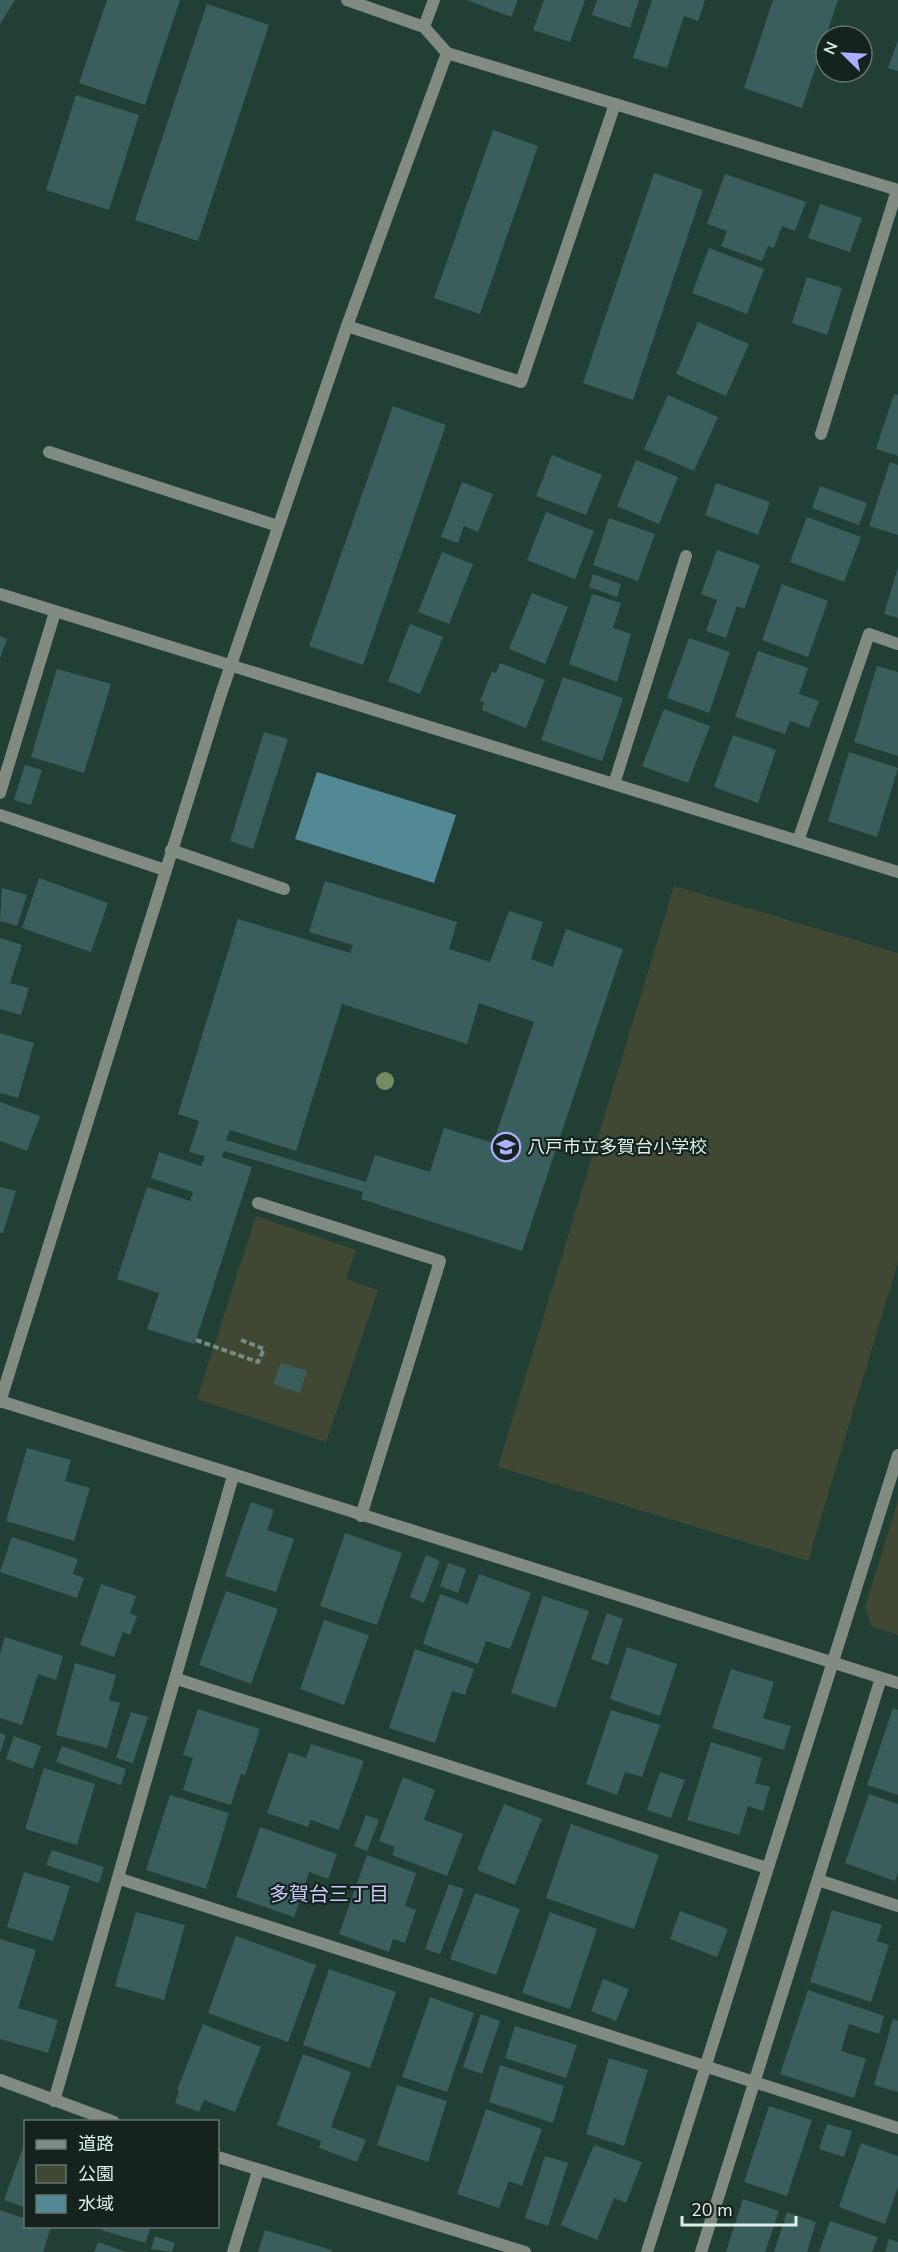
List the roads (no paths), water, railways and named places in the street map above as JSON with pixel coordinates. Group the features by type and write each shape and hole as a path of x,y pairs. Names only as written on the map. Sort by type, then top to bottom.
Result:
{"street":[{"path":"347,0 424,27 447,53 898,190 821,434"},
{"path":"424,27 434,0"},
{"path":"447,53 347,326 230,666 0,1401 898,1683"},
{"path":"347,326 520,382 615,104"},
{"path":"49,452 278,526"},
{"path":"614,784 686,556"},
{"path":"0,594 898,872"},
{"path":"0,793 55,612"},
{"path":"798,841 869,634 898,644"},
{"path":"0,815 165,870"},
{"path":"171,850 284,889"},
{"path":"258,1203 440,1262 361,1516"},
{"path":"647,2252 898,1455"},
{"path":"54,2101 120,1879 233,1476"},
{"path":"701,2252 881,1678"},
{"path":"177,1679 767,1868"},
{"path":"120,1879 898,2128"},
{"path":"818,1880 898,1906"},
{"path":"0,2080 111,2120"},
{"path":"219,2157 525,2252"},
{"path":"233,2252 258,2171"}],"water":[{"path":"317,772 456,815 434,883 295,839"}],"place":[{"name":"八戸市立多賀台小学校","path":"506,1147"}],"district":[{"name":"多賀台三丁目","path":"329,1894"}]}
